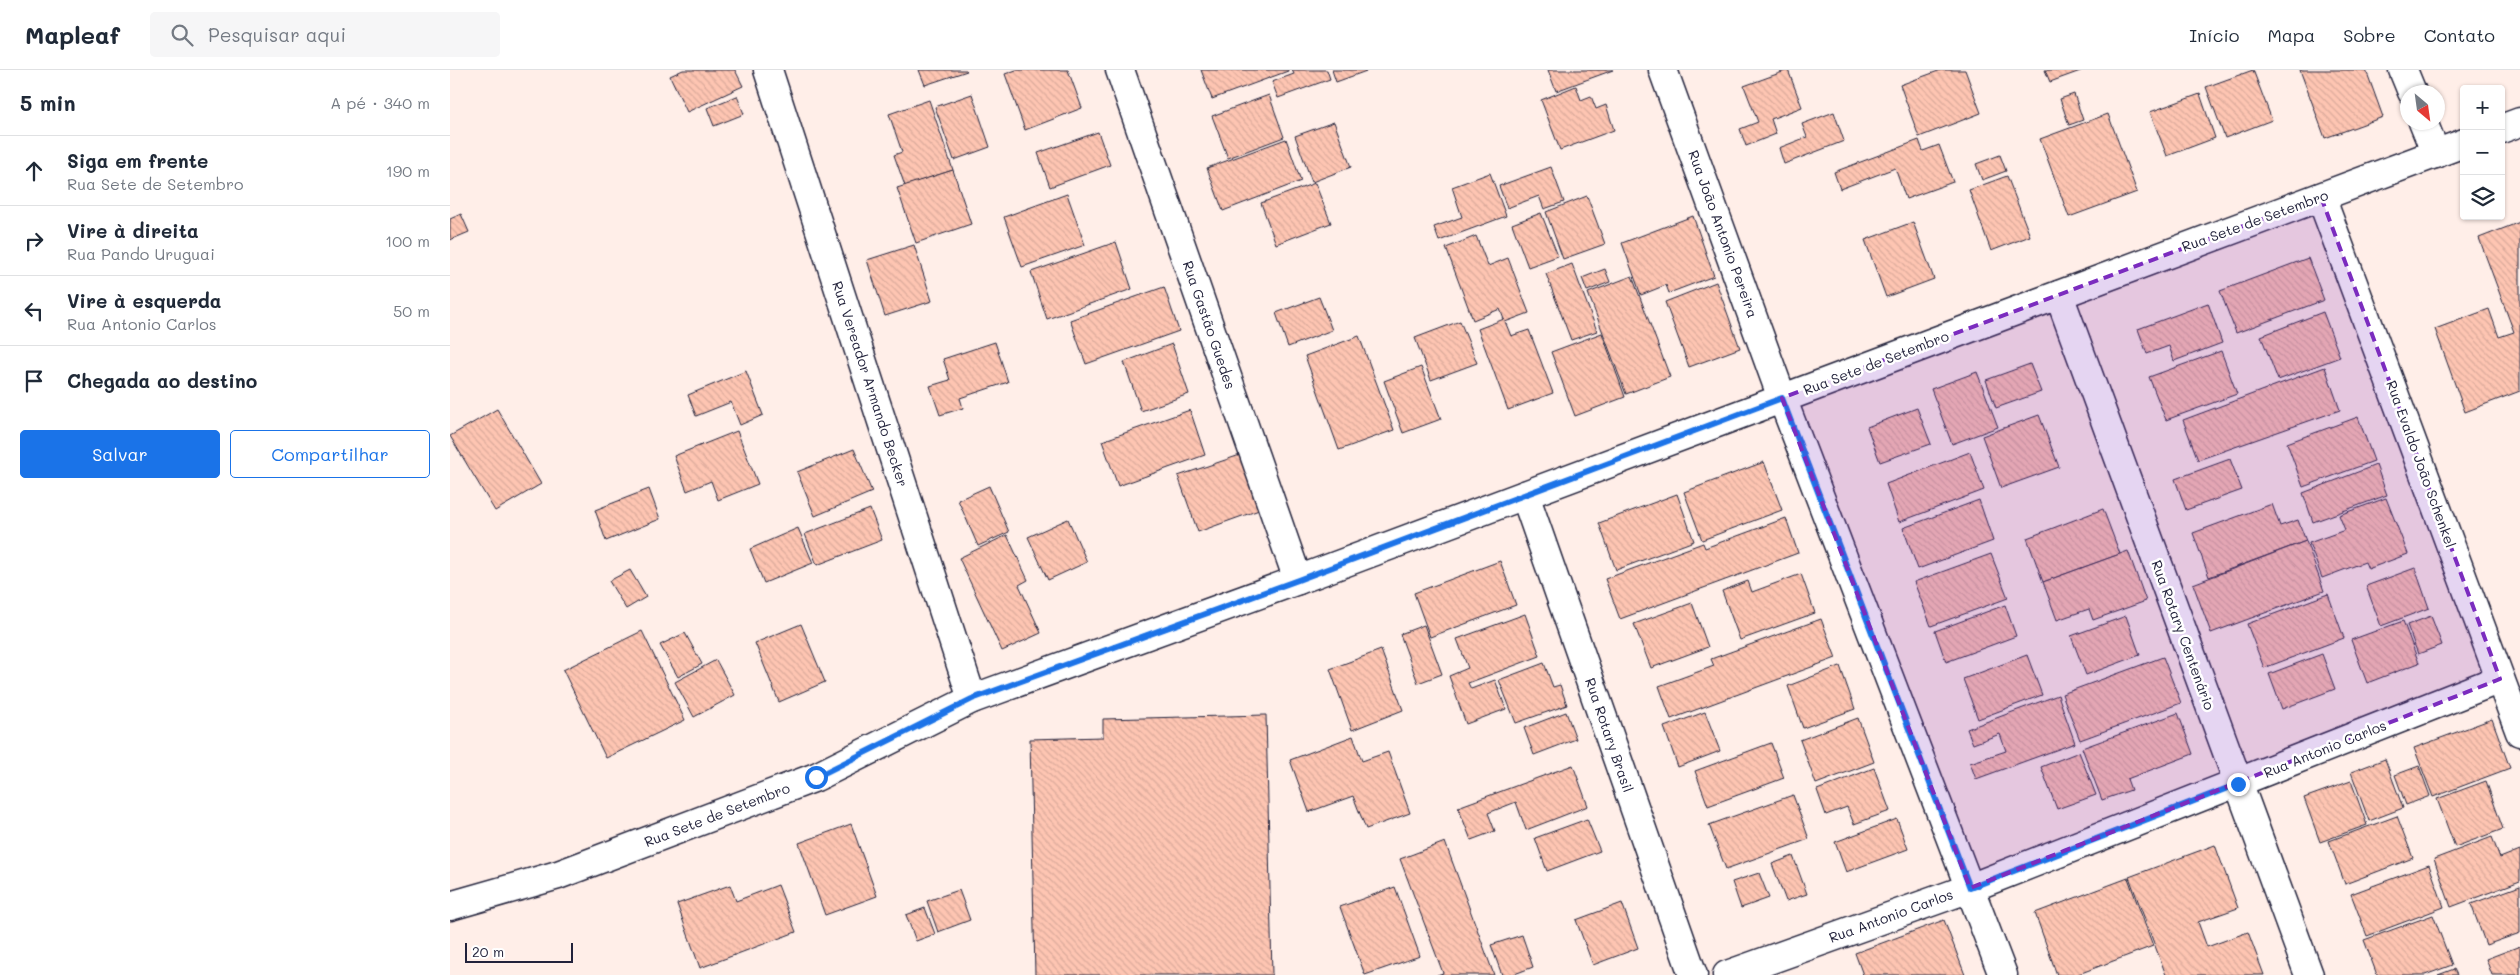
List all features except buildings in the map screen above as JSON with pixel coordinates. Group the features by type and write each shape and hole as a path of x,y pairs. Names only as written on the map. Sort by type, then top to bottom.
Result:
{"street":[{"name":"Rua Vereador Armando Becker","path":"768,70 972,699"},
{"name":"Rua Gastão Guedes","path":"1120,70 1298,580"},
{"name":"Rua João Antonio Pereira","path":"1664,70 1782,398 2003,975"},
{"path":"2403,70 2409,85"},
{"path":"2505,128 2520,122"},
{"path":"2427,130 2436,154"},
{"name":"Rua Sete de Setembro","path":"450,906 558,875 816,777 972,699 1298,580 2460,145"},
{"name":"Rua Evaldo João Schenkel","path":"2321,197 2520,732"},
{"name":"Rua Rotary Centenário","path":"2058,295 2309,975"},
{"name":"Rua Rotary Brasil","path":"1525,495 1693,975"},
{"name":"Rua Antonio Carlos","path":"1727,975 1970,888 2238,784 2500,679"}],"highlighted area":[{"path":"2321,197 2500,679 1970,888 1782,398"}],"route":[{"path":"816,777 972,699 1298,580 1782,398 1970,888 2238,784"}]}
